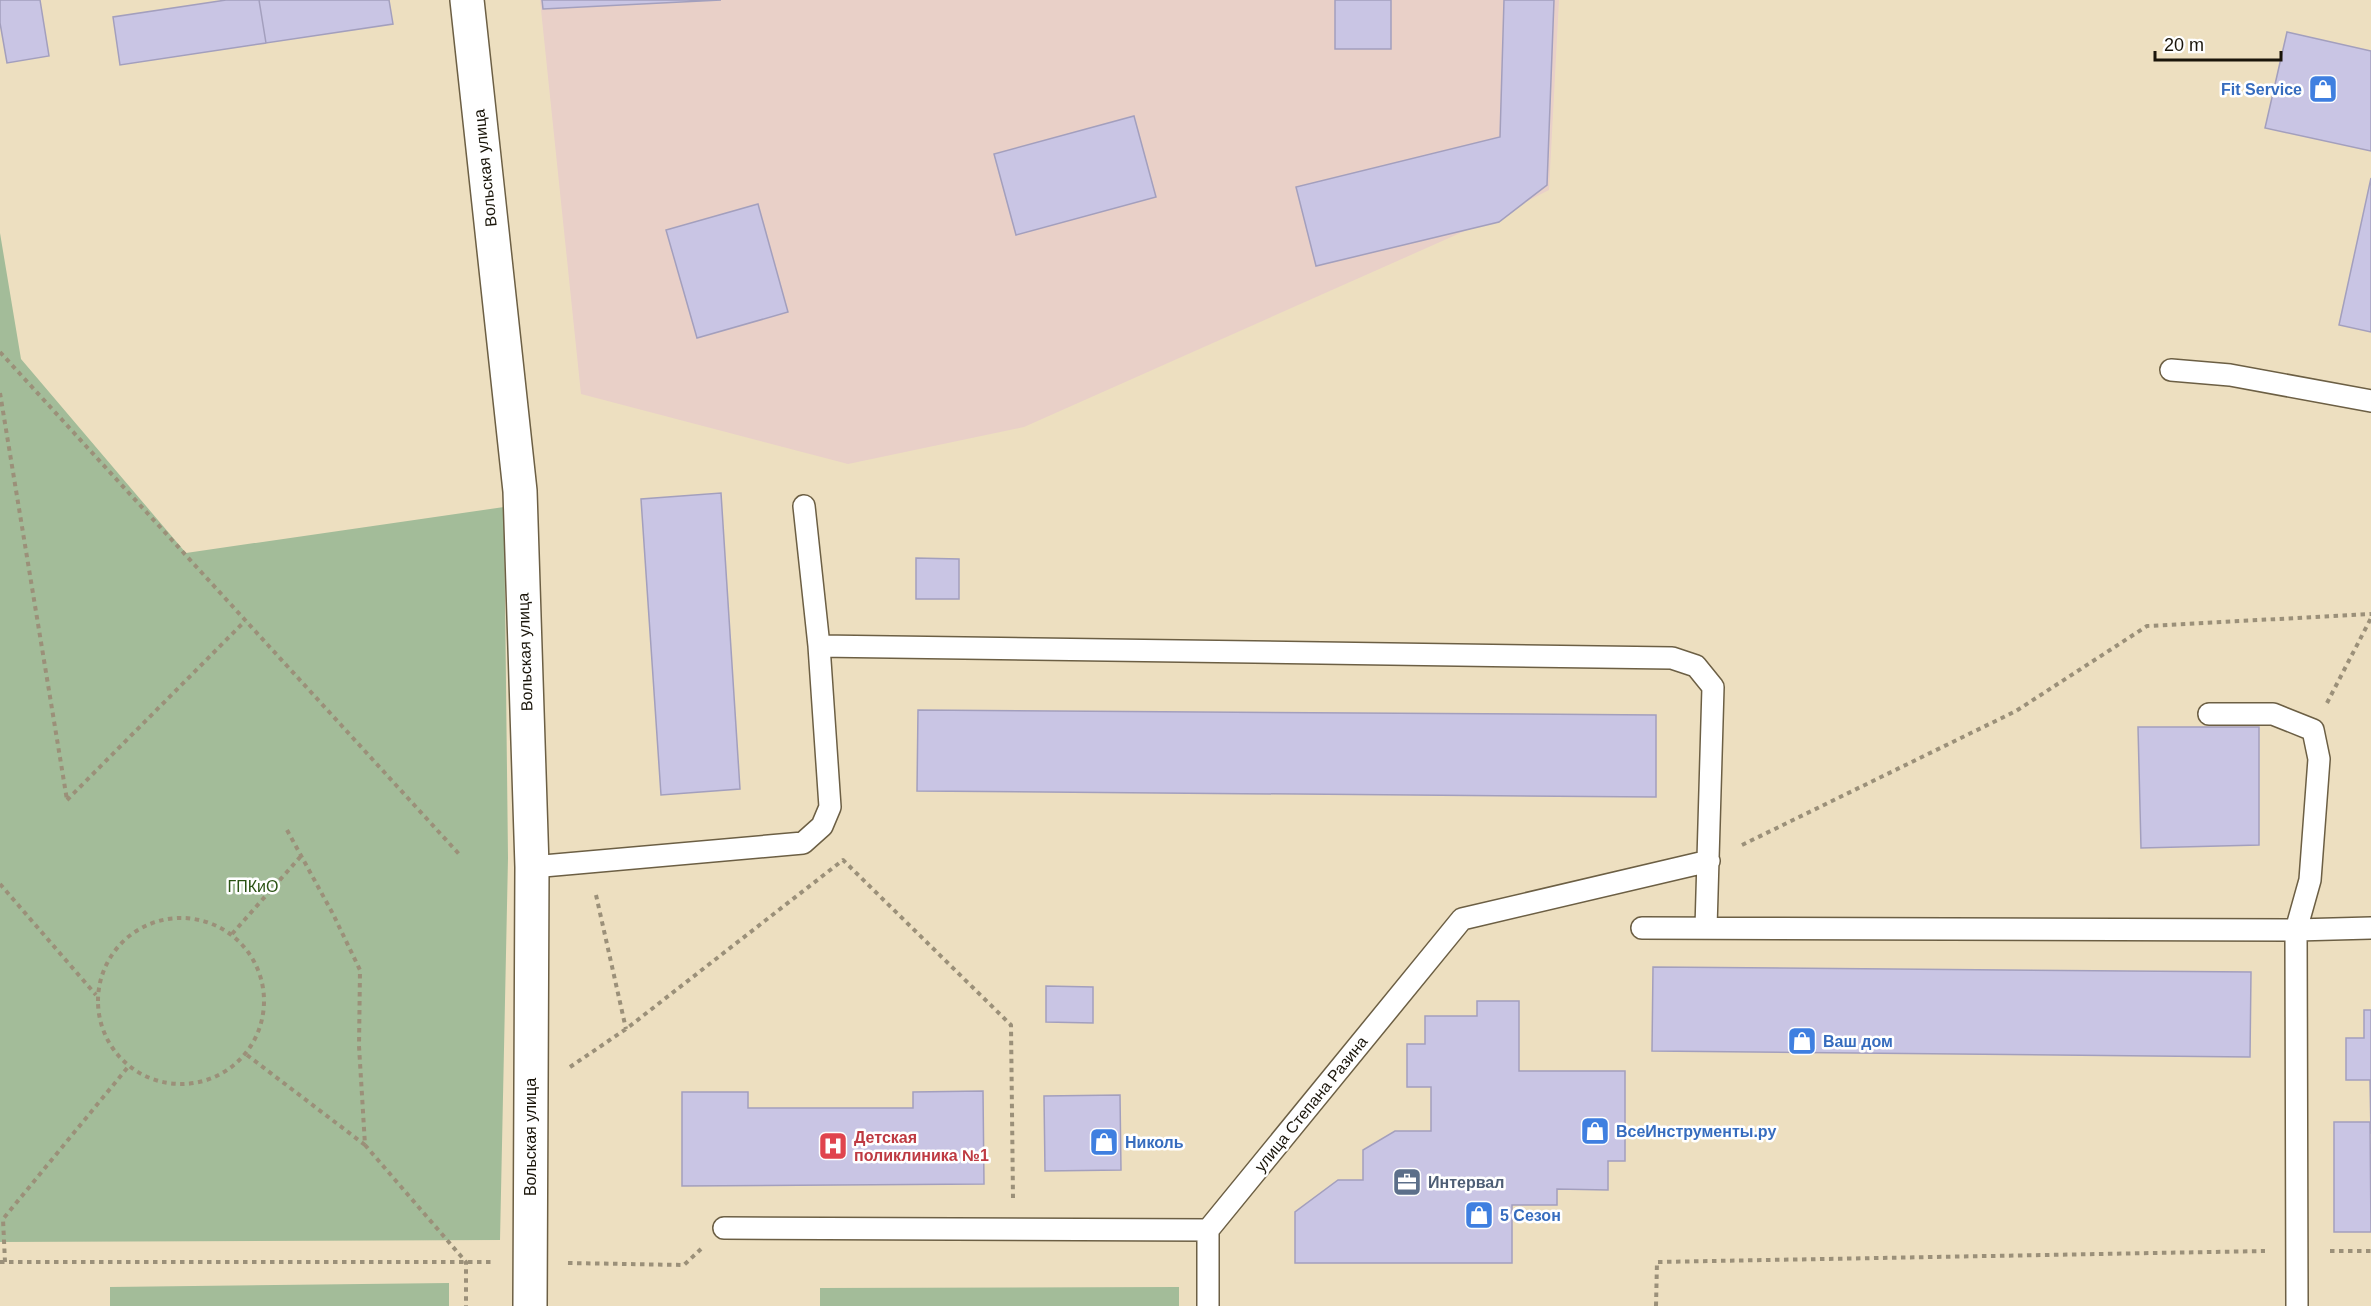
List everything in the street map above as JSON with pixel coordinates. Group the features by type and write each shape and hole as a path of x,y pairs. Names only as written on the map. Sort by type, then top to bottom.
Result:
{"street":[{"name":"Вольская улица","path":"467,0 520,491 532,867 530,1306"}],"lane":[{"path":"2171,370 2230,375 2371,401"},
{"path":"532,867 803,843 822,826 830,807 819,646 804,506"},
{"path":"819,646 1672,658 1696,666 1713,687 1706,928"},
{"path":"2209,714 2273,714 2313,730 2319,759 2310,880 2296,930 2297,1306"},
{"name":"улица Степана Разина","path":"1208,1230 1462,919 1709,861"},
{"path":"1642,928 2296,930 2371,928"},
{"path":"724,1228 1208,1230 1208,1306"}],"path":[{"path":"0,352 459,854"},
{"path":"0,393 68,800 245,621"},
{"path":"1709,861 2016,711 2147,626 2371,616 2313,730"},
{"path":"287,830 333,914 360,970 358,1046 364,1145"},
{"path":"231,934 301,856"},
{"path":"564,1071 626,1029 843,861 1011,1024 1013,1230"},
{"path":"588,862 626,1029"},
{"path":"0,884 2,891 96,995"},
{"path":"190,917 231,934 259,969 265,1013 247,1054 211,1080 167,1084 128,1067 103,1035 96,995 111,953 145,924 190,917"},
{"path":"247,1054 364,1145 466,1262 466,1306"},
{"path":"128,1067 2,1218 2,1262 530,1262 684,1265 724,1228"},
{"path":"1656,1306 1657,1262 2371,1251"}],"shaded area":[{"path":"540,0 1559,0 1549,190 1494,218 1024,427 848,464 581,394"}],"green space":[{"name":"ГПКиО","path":"0,233 21,359 186,553 504,507 508,858 500,1240 0,1242"},
{"path":"449,1283 449,1306 110,1306 110,1287"},
{"path":"1179,1287 1179,1306 820,1306 820,1288"}],"building":[{"path":"0,0 40,0 49,56 7,63 0,23"},
{"path":"226,0 259,0 266,43 120,65 113,17"},
{"path":"259,0 389,0 393,24 266,43"},
{"path":"542,0 721,0 543,9"},
{"path":"1335,0 1391,0 1391,49 1335,49"},
{"path":"1504,0 1554,0 1547,185 1499,222 1316,266 1296,187 1500,137"},
{"name":"Fit Service","path":"2287,32 2371,51 2371,151 2265,128"},
{"path":"1134,116 1156,197 1016,235 994,154"},
{"path":"2371,178 2371,332 2339,325"},
{"path":"758,204 788,312 697,338 666,230"},
{"path":"721,493 740,789 661,795 641,499"},
{"path":"916,558 959,559 959,599 916,599"},
{"path":"918,710 1656,715 1656,797 917,791"},
{"path":"2138,727 2259,727 2259,845 2141,848"},
{"path":"1653,967 2251,972 2250,1057 1652,1051"},
{"path":"1046,986 1093,987 1093,1023 1046,1022"},
{"path":"1477,1001 1519,1001 1519,1071 1625,1071 1625,1161 1608,1161 1608,1190 1557,1189 1557,1205 1512,1205 1512,1263 1295,1263 1295,1212 1338,1180 1363,1180 1363,1150 1395,1131 1431,1131 1431,1087 1407,1087 1407,1044 1425,1044 1425,1016 1477,1016"},
{"path":"2364,1010 2371,1010 2371,1134 2370,1080 2346,1080 2346,1038 2364,1038"},
{"name":"Детская поликлиника №1","path":"983,1091 984,1184 682,1186 682,1092 748,1092 748,1108 913,1108 913,1092"},
{"path":"1120,1095 1121,1170 1045,1171 1044,1096"},
{"path":"2334,1122 2370,1122 2371,1232 2334,1232"}],"place":[{"name":"Fit Service","path":"2323,89"},
{"name":"Ваш дом","path":"1802,1041"},
{"name":"ВсеИнструменты.ру","path":"1595,1131"},
{"name":"Николь","path":"1104,1142"},
{"name":"Детская поликлиника №1","path":"833,1146"},
{"name":"Интервал","path":"1407,1182"},
{"name":"5 Сезон","path":"1479,1215"}]}
